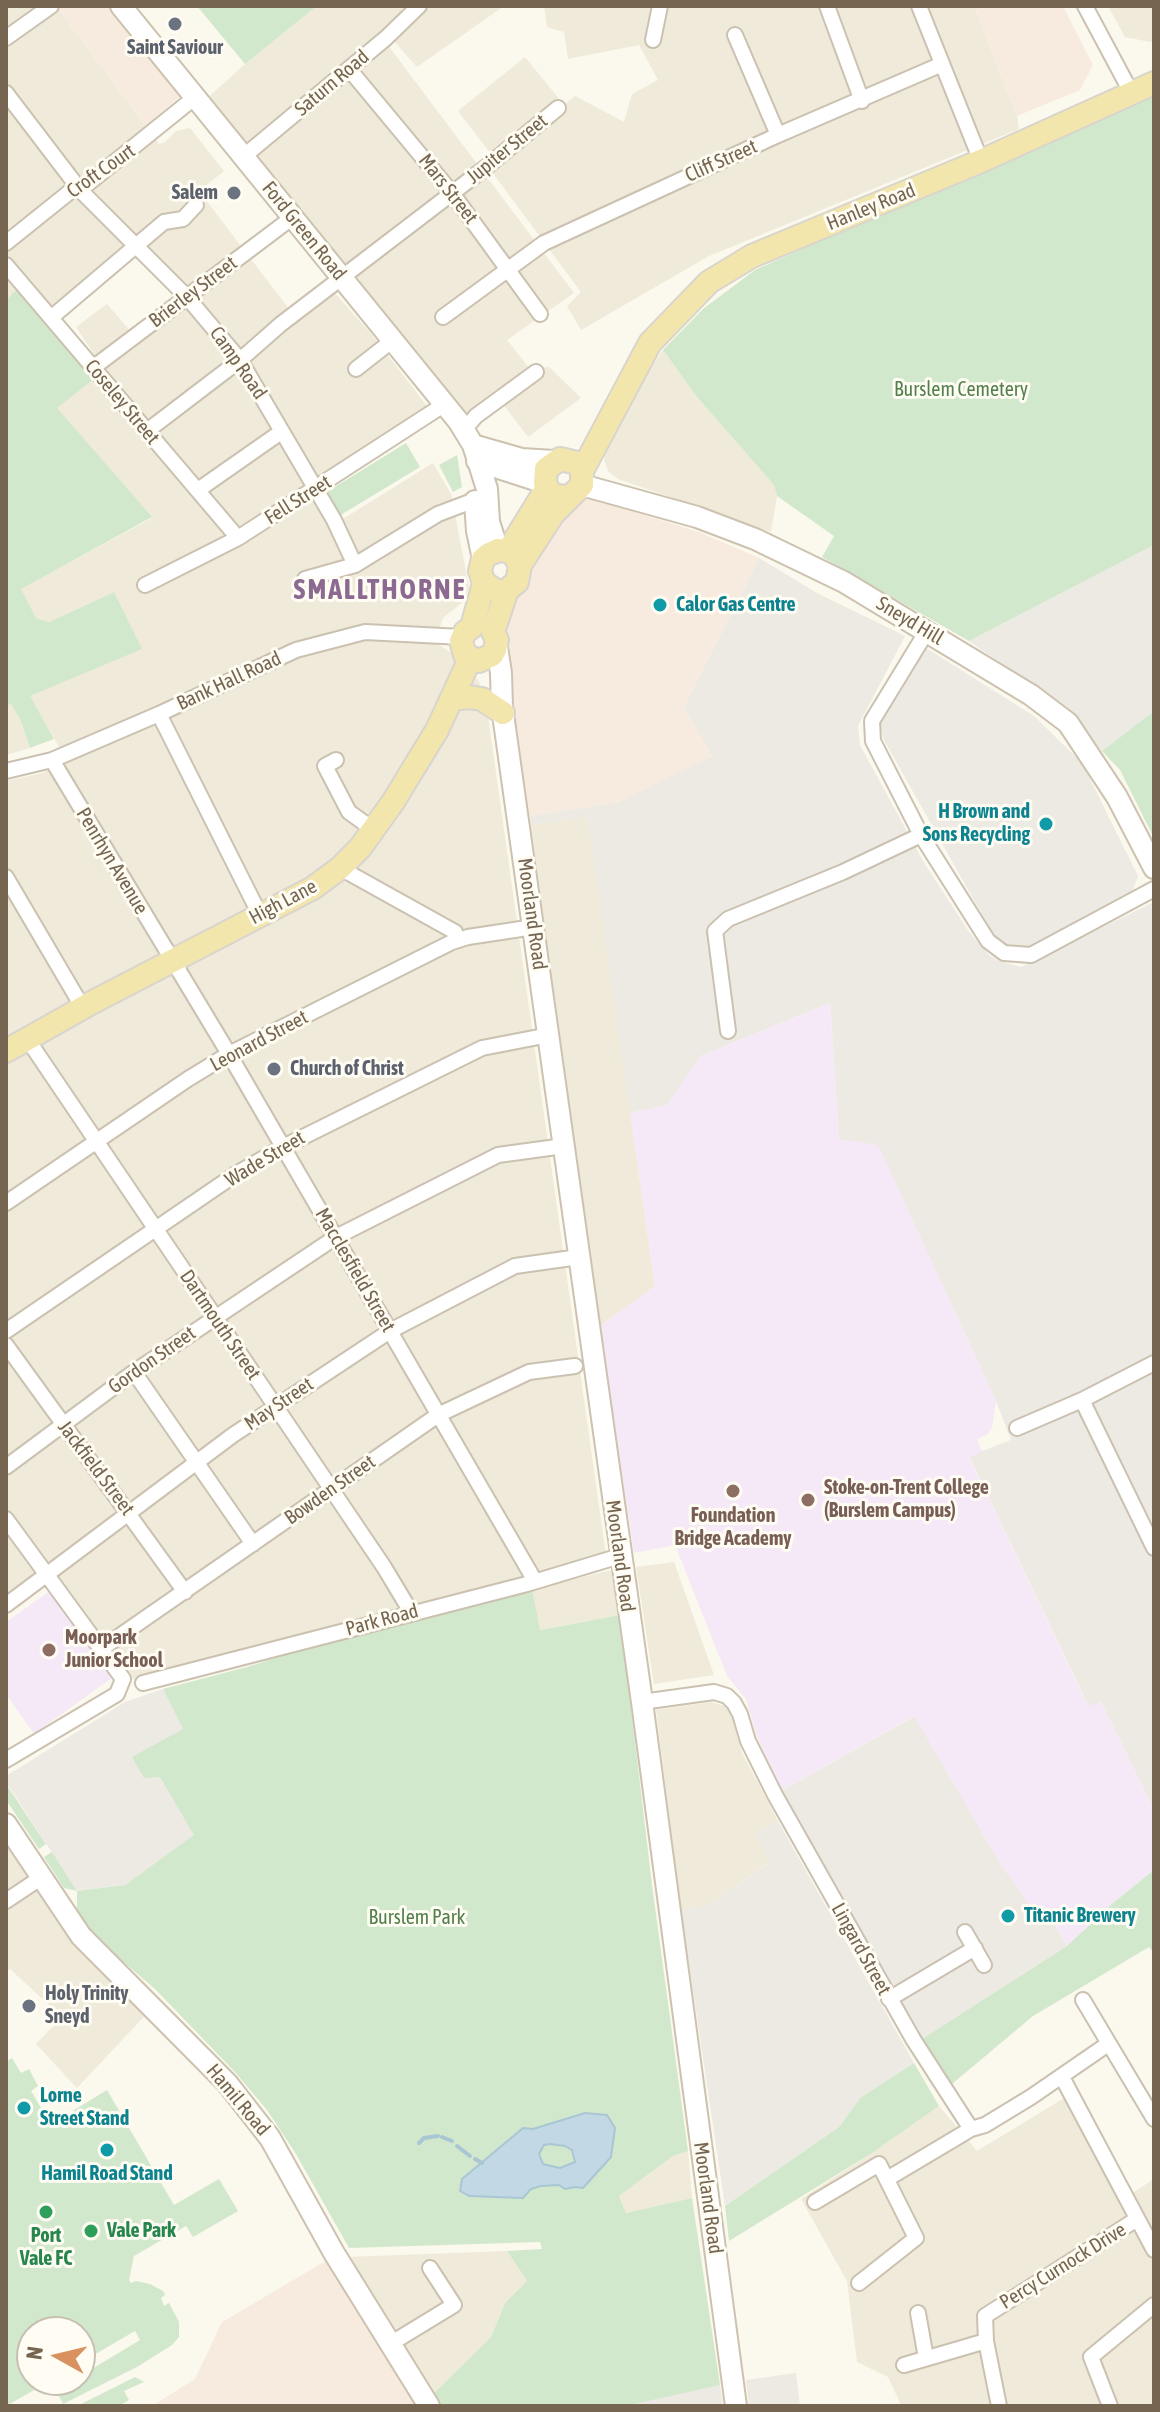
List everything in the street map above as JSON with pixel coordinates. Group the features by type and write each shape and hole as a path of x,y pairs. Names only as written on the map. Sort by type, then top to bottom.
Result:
{"main road":[{"name":"Ford Green Road","path":"121,6 445,404 471,446"},
{"name":"Hanley Road","path":"502,556 553,514 571,475 650,343 709,282 752,256 981,161 1154,83"},
{"name":"Sneyd Hill","path":"471,446 571,475 755,539 844,582 1031,695 1068,723 1117,797 1154,868"},
{"path":"471,446 546,485 556,496 571,475"},
{"path":"471,446 477,531 502,556"},
{"path":"471,446 487,489 489,522 502,556 517,582 507,590 481,636"},
{"path":"474,660 492,655 481,636 484,583 480,571 502,556 546,485"},
{"path":"484,583 492,589 507,590"},
{"name":"Moorland Road","path":"481,636 501,673 502,710 642,1702 736,2406"},
{"name":"Moorland Road","path":"474,660 502,710"},
{"name":"High Lane","path":"6,1051 313,888 340,868 374,830 437,730 474,660"},
{"path":"452,699 482,699 502,710"},
{"name":"Hamil Road","path":"6,1824 81,1936 227,2083 270,2138 334,2253 429,2406"}],"street":[{"path":"6,38 51,6"},
{"name":"Saturn Road","path":"243,157 419,6"},
{"path":"653,40 660,6"},
{"path":"827,6 862,101"},
{"path":"919,6 940,65 981,161"},
{"path":"1085,6 1132,94"},
{"path":"735,35 778,135"},
{"name":"Cliff Street","path":"443,317 540,245 778,135 940,65"},
{"name":"Mars Street","path":"349,69 452,193 540,314"},
{"name":"Camp Road","path":"6,93 78,188 187,297 240,360 317,489 355,565"},
{"name":"Croft Court","path":"6,243 194,98"},
{"name":"Jupiter Street","path":"147,431 558,108"},
{"path":"52,317 164,222 187,224 196,205"},
{"name":"Brierley Street","path":"94,367 293,217"},
{"name":"Coseley Street","path":"6,265 238,538"},
{"path":"363,367 393,340"},
{"path":"471,446 476,416 536,372"},
{"name":"Fell Street","path":"145,585 238,538 445,404"},
{"path":"198,490 281,432"},
{"path":"305,579 355,565 438,514 475,500"},
{"path":"927,631 872,721 873,741 921,835 988,941 1004,953 1031,955 1154,889"},
{"name":"Bank Hall Road","path":"6,771 52,760 296,650 365,632 481,636"},
{"path":"159,714 260,915"},
{"name":"Penrhyn Avenue","path":"52,760 172,962"},
{"path":"336,760 325,766 349,812 374,830"},
{"path":"728,1031 715,931 728,919 843,872 921,835"},
{"path":"340,868 455,932 457,940"},
{"path":"8,883 83,1008"},
{"name":"Leonard Street","path":"6,1203 229,1054 457,940 534,927"},
{"name":"Macclesfield Street","path":"172,962 229,1054 535,1581"},
{"name":"Wade Street","path":"6,1331 236,1174 283,1147 482,1048 549,1035"},
{"name":"Dartmouth Street","path":"28,1040 393,1580 411,1612"},
{"name":"Gordon Street","path":"6,1467 134,1372 336,1237 498,1155 564,1146"},
{"name":"May Street","path":"6,1605 195,1463 390,1331 515,1266 579,1257"},
{"name":"Jackfield Street","path":"6,1345 185,1592"},
{"path":"1017,1428 1082,1400 1154,1363"},
{"name":"Bowden Street","path":"101,1649 438,1415 529,1372 575,1366"},
{"path":"134,1372 253,1544"},
{"path":"1082,1400 1154,1548"},
{"path":"6,1519 123,1679 117,1694 6,1760"},
{"name":"Park Road","path":"143,1683 620,1556"},
{"name":"Lingard Street","path":"642,1702 714,1692 727,1696 734,1703 748,1741 775,1795 930,2069 971,2129"},
{"path":"6,1901 42,1877"},
{"path":"965,1932 984,1965"},
{"path":"889,1999 975,1948"},
{"path":"1083,2000 1154,2119"},
{"path":"887,2179 971,2129 985,2125 1108,2044"},
{"path":"1062,2077 1154,2250"},
{"path":"815,2202 879,2164 916,2238 859,2283"},
{"name":"Percy Curnock Drive","path":"986,2341 985,2316 1137,2219"},
{"path":"390,2344 454,2305 430,2268"},
{"path":"1110,2406 1091,2357 1154,2305"},
{"path":"918,2313 926,2358"},
{"path":"904,2365 986,2341 999,2406"}],"shaded area":[{"path":"6,6 56,6 159,144 176,131 190,128 224,171 199,191 289,309 326,283 372,335 430,410 317,486 338,522 433,463 451,494 469,587 464,601 443,618 435,642 454,655 479,681 488,716 606,1556 134,1680 54,1575 6,1611 6,781 43,773 67,760 29,696 114,592 49,622 36,618 20,589 152,518 55,407 102,366 76,327 107,304 132,333 179,296 136,250 59,315 29,279 6,301"},
{"path":"56,6 110,6 180,96 146,126"},
{"path":"317,6 403,6 394,38 430,6 504,6 417,67 393,40 390,48 574,293 507,340 530,369 549,367 581,398 528,437 502,403 466,423 204,101"},
{"path":"544,6 985,6 976,11 1017,116 1019,129 709,256 581,330 567,306 581,292 486,164 494,158 458,111 525,57 564,105 575,96 624,122 632,94 658,80 639,45 568,59 564,32 547,27"},
{"path":"985,6 1063,6 1093,65 1080,90 1017,116 976,11"},
{"path":"1108,6 1154,6 1154,40 1150,42 1125,37"},
{"path":"663,350 697,397 774,485 777,496 771,532 618,479 608,471 604,460 606,450 645,376"},
{"path":"586,497 699,532 759,558 684,707 712,756 619,802 530,816 506,695 503,654 508,613 521,581 564,507"},
{"path":"1154,545 1154,711 1102,751 1068,711 969,641"},
{"path":"759,558 817,593 905,636 858,726 860,745 923,861 969,932 989,955 1021,967 1154,902 1154,1810 1101,1702 1089,1707 969,1456 1011,1440 996,1401 878,1146 839,1140 830,1003 701,1056 667,1105 630,1113 588,817 531,825 530,816 619,802 712,756 684,707"},
{"name":"H Brown and Sons Recycling","path":"923,646 1034,716 1082,763 1138,876 1133,890 1026,948 1003,943 994,936 884,740 879,725 880,718"},
{"path":"11,704 21,721 30,748 6,755 6,706"},
{"path":"588,817 655,1286 600,1326 531,825"},
{"name":"Stoke-on-Trent College (Burslem Campus)","path":"830,1003 839,1139 878,1145 996,1401 992,1428 987,1435 977,1439 982,1452 969,1457 1088,1706 1101,1702 1154,1810 1154,1870 1067,1946 1049,1914 1038,1918 1000,1863 914,1716 781,1791 757,1737 746,1699 727,1676 675,1545 634,1553 600,1326 655,1286 630,1113 667,1105 701,1056"},
{"path":"674,1562 714,1675 654,1684 636,1567"},
{"path":"612,1570 620,1615 539,1630 532,1589"},
{"name":"Moorpark Junior School","path":"50,1591 112,1678 34,1734 6,1694 6,1622"},
{"path":"163,1689 184,1729 133,1757 160,1776 195,1835 125,1885 77,1891 6,1782 6,1776 125,1702"},
{"path":"711,1702 725,1706 730,1712 742,1753 778,1821 755,1832 770,1862 708,1905 681,1910 656,1710"},
{"path":"915,1716 1000,1863 1038,1918 1049,1914 1067,1946 922,2039 781,1791"},
{"path":"778,1821 914,2063 860,2098 839,2127 725,2206 681,1910 708,1905 769,1863 755,1832"},
{"path":"6,1832 153,2007 77,2088 36,2044 62,2017 10,1969 6,1972"},
{"path":"1066,2097 1122,2200 1154,2179 1154,2406 901,2405 888,2377 857,2362 847,2281 801,2199 939,2106 977,2151"},
{"path":"688,2151 692,2198 626,2213 619,2196 673,2156"},
{"path":"507,2251 527,2281 505,2303 491,2337 432,2395 347,2257"},
{"path":"338,2259 429,2406 152,2406 195,2379 222,2322 324,2262"},
{"path":"796,2373 800,2406 749,2406 746,2380"},
{"path":"720,2385 723,2406 625,2406 625,2404"}],"green space":[{"path":"197,6 317,6 245,64"},
{"name":"Burslem Cemetery","path":"1154,93 1154,545 969,641 822,557 834,536 777,496 774,485 697,397 663,350 703,309 755,270"},
{"path":"23,284 100,374 57,408 152,517 21,589 36,618 49,622 114,592 142,649 30,696 54,739 30,748 21,721 11,704 6,706 6,300"},
{"path":"406,443 420,467 339,516 325,493"},
{"path":"457,455 462,487 453,492 439,465"},
{"path":"1154,711 1154,838 1120,770 1102,751"},
{"name":"Burslem Park","path":"532,1589 540,1630 620,1615 688,2151 673,2156 619,2196 626,2213 692,2198 720,2385 625,2406 439,2406 432,2395 491,2337 505,2303 527,2281 507,2251 542,2249 540,2242 349,2248 296,2154 267,2110 156,1990 96,1938 77,1909 77,1891 125,1885 194,1835 160,1777 144,1778 132,1757 183,1729 163,1689 247,1667 391,1622"},
{"path":"6,1784 46,1844 39,1849 6,1800"},
{"path":"52,1852 77,1891 64,1888 44,1857"},
{"path":"1154,1870 1154,1953 1149,1947 1033,2016 952,2084 922,2039 1067,1946"},
{"name":"Vale Park","path":"12,2058 21,2073 29,2069 38,2086 31,2091 51,2124 107,2090 174,2205 219,2179 238,2211 193,2237 186,2226 134,2256 129,2280 131,2283 150,2284 163,2291 165,2295 161,2298 164,2306 169,2303 179,2322 179,2337 172,2345 137,2367 96,2388 96,2366 140,2340 135,2331 96,2354 96,2316 16,2316 16,2396 24,2396 6,2406 6,2062"},
{"path":"914,2063 939,2106 872,2153 729,2241 725,2206 839,2127 860,2098"},
{"path":"135,2377 144,2382 124,2391 129,2400 119,2406 77,2406"},
{"name":"Vale Park","path":"59,2396 79,2396 63,2404"}],"water":[{"path":"585,2113 607,2115 615,2128 611,2157 583,2188 541,2186 531,2189 523,2198 469,2196 460,2191 462,2179 523,2128 533,2129","holes":["544,2145 565,2146 572,2150 575,2162 560,2168 543,2164 539,2154"]}],"waterway":[{"path":"419,2143 424,2138 438,2136"},
{"path":"442,2137 452,2141"},
{"path":"457,2146 470,2156"},
{"path":"475,2159 482,2163"}],"place":[{"name":"Saint Saviour","path":"175,24"},
{"name":"Salem","path":"234,193"},
{"name":"Calor Gas Centre","path":"660,605"},
{"name":"H Brown and Sons Recycling","path":"1046,824"},
{"name":"Church of Christ","path":"274,1069"},
{"name":"Foundation Bridge Academy","path":"733,1491"},
{"name":"Stoke-on-Trent College (Burslem Campus)","path":"808,1500"},
{"name":"Moorpark Junior School","path":"49,1650"},
{"name":"Titanic Brewery","path":"1008,1916"},
{"name":"Holy Trinity Sneyd","path":"29,2006"},
{"name":"Lorne Street Stand","path":"24,2108"},
{"name":"Hamil Road Stand","path":"107,2150"},
{"name":"Port Vale FC","path":"46,2212"},
{"name":"Vale Park","path":"91,2231"}],"district":[{"name":"SMALLTHORNE","path":"380,590"}]}
